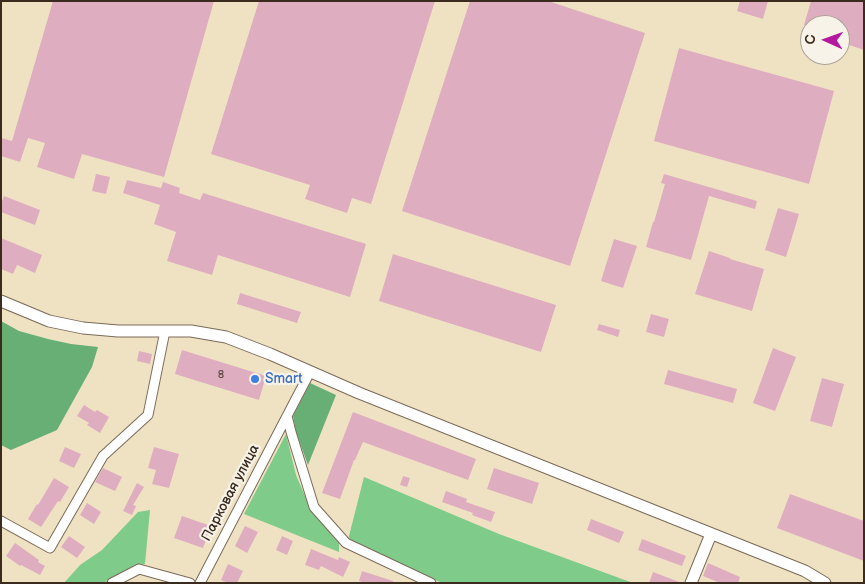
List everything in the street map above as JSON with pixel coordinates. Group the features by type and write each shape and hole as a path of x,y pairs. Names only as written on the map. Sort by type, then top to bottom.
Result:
{"street":[{"path":"1,301 49,321 83,328 118,331 190,330 226,337 368,397 805,571 825,583"},
{"path":"1,521 50,548 103,456 148,415 165,331"},
{"name":"Парковая улица","path":"200,583 310,372"},
{"path":"287,416 290,432 314,507 346,544 426,582"},
{"path":"691,583 712,534"},
{"path":"112,583 139,568 190,583"}],"green space":[{"path":"1,321 19,331 48,339 98,347 92,367 57,430 11,450 1,445"},
{"path":"310,383 336,395 308,465 296,432 293,416"},
{"path":"286,434 296,475 311,510 339,543 339,552 244,514"},
{"path":"364,477 499,534 633,583 443,583 424,576 348,540"},
{"path":"150,510 145,564 135,565 103,583 64,583 80,565 102,550 138,512"}],"building":[{"path":"53,1 214,1 164,177 82,154 74,179 37,167 45,143 28,138 20,162 1,156 1,138 12,141"},
{"path":"259,1 435,1 371,204 352,198 347,213 305,199 310,185 211,154"},
{"path":"470,1 548,1 645,33 570,266 402,211"},
{"path":"740,1 768,1 763,19 737,11"},
{"path":"811,1 864,1 864,50 850,45 850,15 807,15"},
{"path":"679,48 834,91 809,184 654,141"},
{"path":"96,174 110,177 106,194 92,191"},
{"path":"664,174 757,201 755,209 709,196 691,260 646,247 665,184 661,183"},
{"path":"127,180 161,188 163,182 180,188 179,193 200,200 203,193 366,244 350,297 218,255 212,275 167,261 176,232 154,224 160,205 123,193"},
{"path":"4,196 40,210 35,225 1,212"},
{"path":"778,208 799,214 786,257 765,250"},
{"path":"1,238 42,255 35,273 17,265 13,274 1,269"},
{"path":"614,239 637,246 623,288 601,281"},
{"path":"709,251 764,269 752,311 695,294"},
{"path":"393,254 556,305 541,352 379,301"},
{"path":"240,293 301,312 297,323 237,304"},
{"path":"651,314 669,319 664,337 646,332"},
{"path":"599,324 620,330 618,337 597,330"},
{"path":"773,348 796,357 775,411 753,403"},
{"path":"182,350 266,376 259,400 175,374"},
{"path":"139,351 152,354 150,364 137,361"},
{"path":"668,370 737,389 733,403 664,384"},
{"path":"822,378 844,384 832,427 810,421"},
{"path":"84,405 95,412 97,410 109,417 100,433 87,425 89,423 77,416"},
{"path":"353,412 476,459 468,480 363,442 354,460 340,499 322,493"},
{"path":"65,447 81,454 74,468 59,461"},
{"path":"154,447 179,454 169,488 152,484 156,470 148,468"},
{"path":"103,468 122,477 115,491 95,482"},
{"path":"494,468 539,483 532,504 487,489"},
{"path":"403,476 410,478 407,487 400,485"},
{"path":"54,478 69,487 41,527 28,519"},
{"path":"137,483 144,487 133,505 136,506 132,515 123,511"},
{"path":"446,491 467,499 466,502 495,512 491,522 472,515 473,513 442,502"},
{"path":"790,494 864,521 864,561 777,528"},
{"path":"87,503 101,512 94,524 80,515"},
{"path":"182,516 211,526 203,548 174,538"},
{"path":"591,519 624,532 619,543 587,530"},
{"path":"245,526 258,532 247,553 235,546"},
{"path":"69,536 85,547 77,558 61,547"},
{"path":"282,536 293,541 287,555 276,550"},
{"path":"642,539 686,556 682,566 638,550"},
{"path":"15,543 45,566 40,575 20,566 6,556"},
{"path":"311,549 338,560 339,557 350,562 343,577 321,566 319,570 305,565"},
{"path":"708,563 740,577 738,583 720,583 703,576"},
{"path":"228,564 243,571 237,583 228,583 221,580"},
{"path":"362,571 393,581 393,583 365,583 359,581"},
{"path":"653,572 679,582 649,583"}],"place":[{"name":"Smart","path":"255,379"}]}
